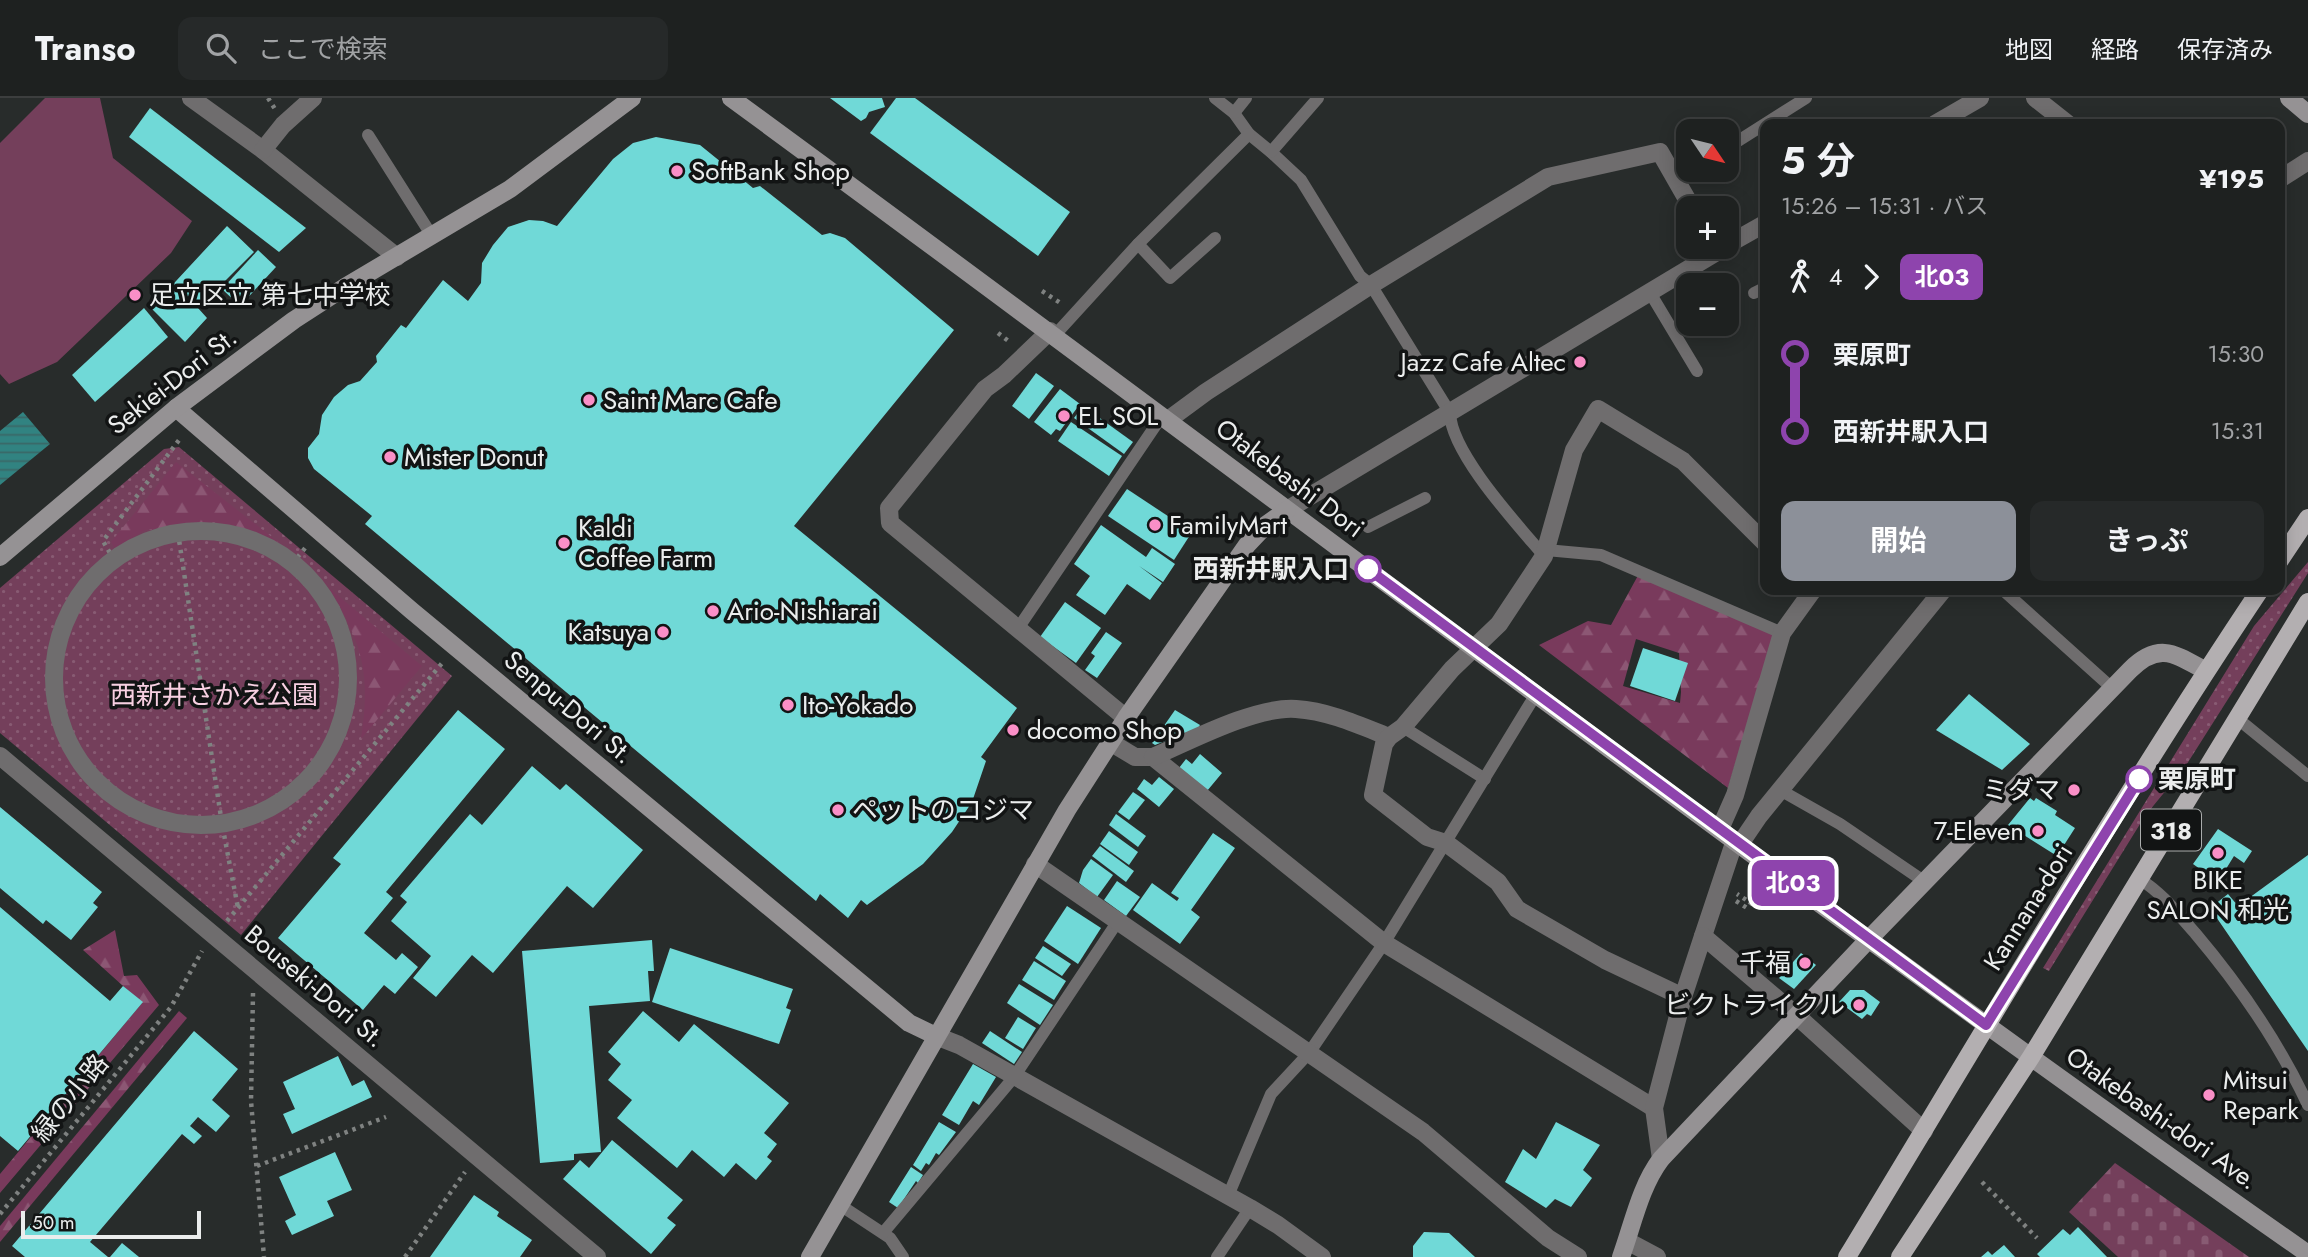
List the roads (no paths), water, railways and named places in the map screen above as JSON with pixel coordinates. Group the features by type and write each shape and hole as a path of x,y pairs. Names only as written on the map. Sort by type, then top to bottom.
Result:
{"main road":[{"path":"2285,552 2308,518"},
{"name":"Kannana-dori","path":"1847,1257 1986,1025 2206,671 2257,595"},
{"name":"318","path":"1900,1257 2031,1057 2308,602"}],"street":[{"path":"191,98 263,150 397,257"},
{"path":"263,150 283,125 313,98"},
{"name":"Sekiei-Dori St.","path":"0,557 176,408 294,320 345,286 510,189 632,98"},
{"name":"Otakebashi Dori","path":"732,98 1986,1025"},
{"path":"1941,119 1958,104 1980,98"},
{"path":"2035,98 2062,119"},
{"path":"2289,98 2308,114"},
{"path":"1165,418 1371,285 1548,177 1660,152 1676,180"},
{"path":"2285,176 2308,160"},
{"path":"1739,237 1760,226"},
{"path":"810,1257 1035,864 1110,742 1247,545 1266,524 1287,510 1701,259"},
{"path":"1052,333 985,389 888,508 890,523 1126,718"},
{"name":"Senpu-Dori St.","path":"176,408 412,611 898,1014 909,1023 936,1036"},
{"path":"1683,998 1605,960 1517,909 1498,882 1446,843 1427,837 1373,795 1384,744 1452,669 1499,624 1545,553 1574,450 1598,409 1684,461 1760,538"},
{"path":"212,531 246,538 278,552 305,574 327,601 341,632 348,666 346,701 337,735 320,765 300,787 277,804 251,817 222,824 193,826 164,821 137,811 112,796 90,776 73,752 61,726 55,698 54,668 59,640 69,612 89,583 114,560 144,542 178,533 212,531"},
{"path":"1661,1159 1654,1108 1683,998 1732,838 1735,795 1782,633 1809,595"},
{"path":"1732,838 1759,816 1939,595"},
{"path":"1657,1257 1624,1249 1651,1172 1661,1159 1869,939 2139,661 2163,651 2174,653 2206,671"},
{"path":"1110,742 1135,757 1153,757 1260,712 1294,708 1396,732"},
{"name":"Bouseki-Dori St.","path":"0,756 597,1257"},
{"path":"1153,757 1384,943 1654,1108"},
{"path":"1035,864 1423,1132 1548,1238 1578,1257"},
{"path":"1703,936 1797,1016 1924,1131"},
{"name":"Otakebashi-dori Ave.","path":"1986,1025 2308,1254"},
{"path":"936,1036 959,1045 1250,1208 1322,1257"}],"lane":[{"path":"1215,98 1234,113 1249,134 1301,180 1360,276 1371,285 1450,413 1450,426 1486,487 1545,553 1601,555 1782,633"},
{"path":"1234,113 1246,98"},
{"path":"1271,152 1318,98"},
{"path":"1773,119 1806,98"},
{"path":"1740,140 1760,127"},
{"path":"1052,333 1249,134"},
{"path":"368,135 432,236"},
{"path":"1138,244 1170,278 1215,238"},
{"path":"1649,291 1697,371"},
{"path":"1017,630 1165,418"},
{"path":"1368,527 1425,498"},
{"path":"2009,595 2112,688"},
{"path":"1228,1196 1271,1094 1309,1053 1384,943 1536,694"},
{"path":"2238,719 2308,776"},
{"path":"1396,732 1485,779"},
{"path":"1780,790 1839,824 1925,882"},
{"path":"2141,880 2161,893 2224,968 2271,1035 2308,1105"},
{"path":"883,1233 1014,1077 1118,921"},
{"path":"840,1205 890,1238 904,1257"},
{"path":"1217,1257 1250,1208"}],"water":[{"path":"23,412 50,444 0,485 0,431"}],"place":[{"name":"SoftBank Shop","path":"677,171"},
{"name":"足立区立 第七中学校","path":"135,295"},
{"name":"Jazz Cafe Altec","path":"1580,362"},
{"name":"Saint Marc Cafe","path":"589,400"},
{"name":"EL SOL","path":"1064,416"},
{"name":"Mister Donut","path":"390,457"},
{"name":"FamilyMart","path":"1155,525"},
{"name":"Kaldi Coffee Farm","path":"564,543"},
{"name":"西新井駅入口","path":"1368,569"},
{"name":"Ario-Nishiarai","path":"713,611"},
{"name":"Katsuya","path":"663,632"},
{"name":"Ito-Yokado","path":"788,705"},
{"name":"docomo Shop","path":"1013,730"},
{"name":"栗原町","path":"2139,779"},
{"name":"ミダマ","path":"2074,790"},
{"name":"ペットのコジマ","path":"838,810"},
{"name":"7-Eleven","path":"2038,831"},
{"name":"BIKE SALON 和光","path":"2218,853"},
{"name":"千福","path":"1805,963"},
{"name":"ビクトライクル","path":"1859,1005"},
{"name":"Mitsui Repark","path":"2209,1095"}],"park label":[{"name":"西新井さかえ公園","path":"214,695"}]}
